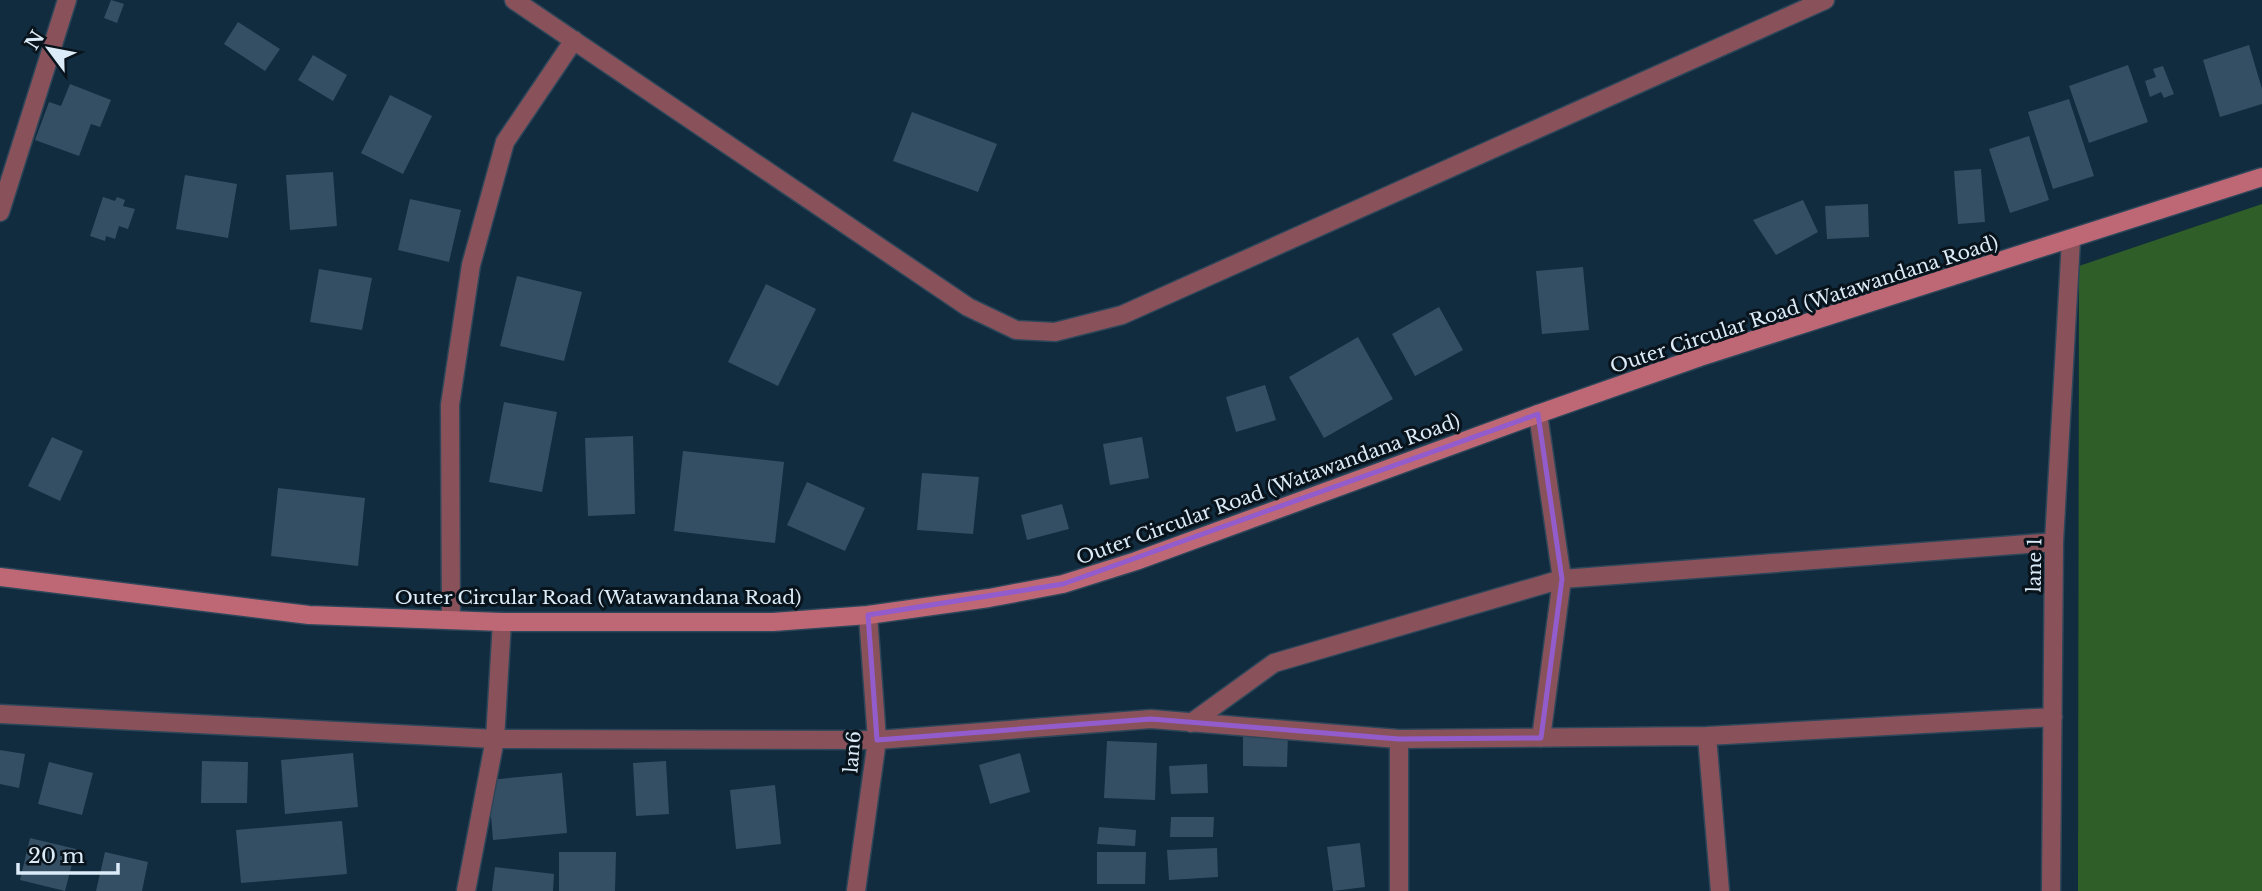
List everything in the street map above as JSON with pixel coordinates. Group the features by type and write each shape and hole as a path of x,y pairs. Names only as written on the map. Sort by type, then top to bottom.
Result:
{"main road":[{"name":"Outer Circular Road (Watawandana Road)","path":"0,577 309,615 502,622 773,622 868,615 1063,584 1221,532 1538,414 1724,349 2262,177"}],"street":[{"path":"0,212 67,0"},
{"path":"514,0 968,307 1016,330 1055,332 1122,315 1825,0"},
{"path":"451,620 450,405 471,265 505,142 574,40"},
{"name":"lane 1","path":"2051,891 2054,542 2071,240"},
{"path":"1538,414 1562,579 1541,738"},
{"path":"1191,723 1273,663 1562,579 2054,542"},
{"name":"lan6","path":"856,891 877,740 868,615"},
{"path":"466,891 495,740 502,622"},
{"path":"0,714 495,740 877,740 1151,719 1399,739 1707,736 2053,717"},
{"path":"1707,736 1720,891"},
{"path":"1399,739 1399,891"}],"highlighted area":[{"path":"1538,414 1562,579 1541,738 1399,739 1151,719 877,740 868,615 1063,584"}],"green space":[{"path":"2262,204 2262,891 2078,891 2079,266"}],"building":[{"path":"111,0 124,4 117,23 104,18"},
{"path":"238,22 280,49 265,71 224,44"},
{"path":"2249,45 2262,89 2262,104 2220,117 2203,60"},
{"path":"313,55 347,75 333,101 298,80"},
{"path":"2128,65 2148,122 2089,143 2069,86"},
{"path":"2163,66 2174,94 2164,98 2161,92 2150,97 2145,81 2156,77 2153,69"},
{"path":"70,84 111,100 100,127 91,124 79,156 35,140 49,102 61,106"},
{"path":"390,95 432,116 403,174 361,153"},
{"path":"2069,99 2094,176 2053,189 2028,112"},
{"path":"912,112 997,144 978,192 893,161"},
{"path":"2029,136 2049,200 2010,213 1989,149"},
{"path":"1981,169 1985,222 1958,224 1954,171"},
{"path":"333,172 337,226 290,230 286,175"},
{"path":"185,175 237,184 228,238 176,229"},
{"path":"103,197 115,201 117,197 125,200 123,206 135,209 128,229 119,226 115,239 106,236 105,241 90,236"},
{"path":"410,199 461,210 449,262 398,250"},
{"path":"1803,200 1818,232 1776,255 1753,220"},
{"path":"1868,204 1869,237 1827,239 1825,206"},
{"path":"1583,267 1589,330 1542,334 1536,271"},
{"path":"319,269 372,278 362,330 310,322"},
{"path":"517,276 582,292 564,361 500,346"},
{"path":"766,284 816,309 778,386 728,362"},
{"path":"1439,307 1463,350 1415,376 1392,334"},
{"path":"1358,337 1393,399 1324,438 1289,377"},
{"path":"1265,385 1276,420 1236,432 1226,397"},
{"path":"504,402 557,412 542,492 489,482"},
{"path":"633,436 635,514 588,516 585,438"},
{"path":"52,437 83,451 60,501 28,486"},
{"path":"1142,437 1149,478 1110,485 1103,444"},
{"path":"683,451 784,462 775,543 674,531"},
{"path":"922,473 979,477 973,534 917,530"},
{"path":"807,482 865,508 845,551 787,525"},
{"path":"278,488 365,498 358,566 271,556"},
{"path":"1062,504 1069,529 1027,540 1021,515"},
{"path":"1243,733 1288,734 1287,767 1243,766"},
{"path":"1107,741 1157,743 1155,800 1104,798"},
{"path":"0,750 25,754 19,788 0,784"},
{"path":"353,753 358,807 285,814 281,760"},
{"path":"1020,753 1030,792 990,804 979,765"},
{"path":"202,761 248,762 247,803 201,803"},
{"path":"666,761 669,814 636,816 633,763"},
{"path":"49,762 93,773 82,815 38,804"},
{"path":"1207,764 1208,793 1171,794 1169,766"},
{"path":"562,773 567,833 493,840 488,780"},
{"path":"775,785 781,844 736,849 730,790"},
{"path":"1171,817 1214,817 1213,837 1170,837"},
{"path":"342,821 347,874 241,883 236,830"},
{"path":"1099,827 1136,830 1135,846 1097,844"},
{"path":"30,838 76,849 65,891 20,880"},
{"path":"1360,843 1365,887 1333,891 1327,847"},
{"path":"1217,848 1218,877 1169,880 1167,850"},
{"path":"105,852 148,862 142,891 96,891"},
{"path":"559,852 616,852 615,891 559,891"},
{"path":"1097,852 1146,852 1145,884 1097,884"},
{"path":"495,867 554,874 553,891 492,891"}]}
